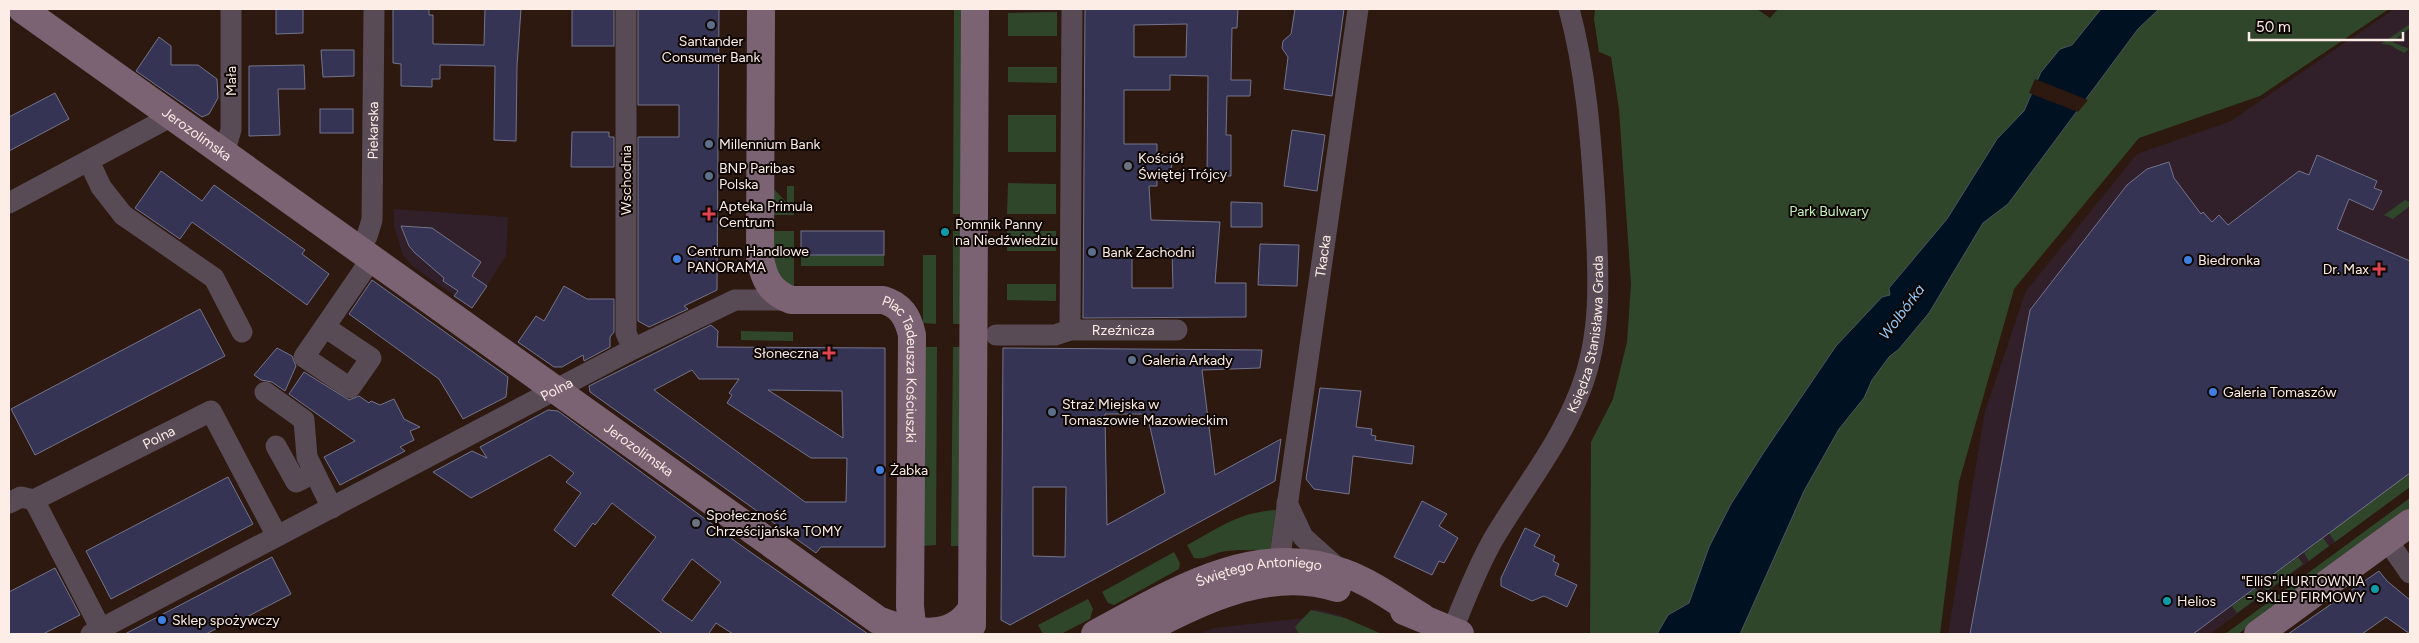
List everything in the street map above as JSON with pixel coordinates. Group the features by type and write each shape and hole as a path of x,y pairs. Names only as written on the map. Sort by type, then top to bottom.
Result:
{"street":[{"name":"Jerozolimska","path":"22,9 878,620 912,632"},
{"name":"Mała","path":"224,153 231,130 232,9"},
{"name":"Piekarska","path":"366,254 367,236 372,220 374,9"},
{"name":"Wschodnia","path":"626,9 626,333 633,349"},
{"path":"761,9 760,258 768,284 778,294 791,300"},
{"path":"974,9 972,621 979,634"},
{"path":"1070,330 1072,9"},
{"name":"Księdza Stanisława Grada","path":"1456,632 1493,539 1563,432 1581,389 1594,338 1600,284 1593,171 1585,97 1569,9"},
{"name":"Tkacka","path":"1279,563 1360,11"},
{"path":"9,203 172,116"},
{"path":"89,161 101,186 123,215 214,278 242,332"},
{"path":"326,327 366,254"},
{"name":"Polna","path":"34,500 96,632 633,349 735,300 791,300"},
{"name":"Plac Tadeusza Kościuszki","path":"791,300 883,300 893,303 909,320 912,335 912,632"},
{"name":"Rzeźnicza","path":"996,335 1055,335 1070,330 1176,330"},
{"path":"265,392 304,420 307,457 332,508"},
{"name":"Polna","path":"9,503 20,497 34,500 210,411 277,536"},
{"path":"276,446 296,482 314,473"},
{"path":"1287,502 1303,537 1342,571"},
{"path":"2258,634 2410,523"},
{"path":"2387,540 2410,573"},
{"name":"Świętego Antoniego","path":"1095,634 1179,589 1212,575 1240,568 1279,563 1309,563 1342,571 1369,584 1422,617"},
{"name":"Świętego Antoniego","path":"1138,634 1185,609 1216,596 1276,583 1307,582 1334,587 1422,617 1456,632"},
{"path":"912,632 947,632 972,621"}],"shaded area":[{"name":"Galeria Tomaszów","path":"2394,9 2410,9 2410,487 2210,634 1948,634 1985,411 2026,291 2137,154 2231,121"},
{"path":"394,209 508,217 506,256 472,308 411,265 403,255 394,226"},
{"path":"1315,609 1343,616 1332,634 1198,634 1214,628 1303,618"}],"green space":[{"path":"954,9 967,9 966,214 953,214"},
{"name":"Park Bulwary","path":"1595,9 1757,9 1770,18 1778,9 2389,9 2260,96 2139,138 2014,289 1959,482 1940,634 1590,634 1591,442 1613,399 1627,342 1631,284 1619,109 1611,57 1599,52 1594,19"},
{"path":"1057,12 1057,36 1008,36 1008,13"},
{"path":"2410,24 2410,28 2392,42 2409,49 2404,53 2390,45 2381,44"},
{"path":"1008,67 1057,67 1057,83 1008,82"},
{"path":"1008,115 1056,115 1056,152 1008,152"},
{"path":"1008,183 1056,184 1056,214 1007,214"},
{"path":"787,186 794,186 794,215 772,215 772,187 787,203"},
{"path":"2405,200 2410,202 2410,206 2393,219 2384,215"},
{"path":"772,231 794,231 794,288 780,278 776,271 773,257"},
{"path":"953,231 966,231 966,324 953,324"},
{"path":"1007,231 1056,231 1056,251 1007,251"},
{"path":"801,255 884,255 884,266 801,266"},
{"path":"923,255 936,255 936,324 923,323"},
{"path":"1007,284 1056,284 1056,301 1007,300"},
{"path":"741,331 793,332 793,341 741,340"},
{"path":"923,347 937,347 936,545 922,546"},
{"path":"953,347 966,347 965,546 951,546"},
{"path":"2410,473 2410,487 2335,542 2329,533"},
{"path":"2410,498 2410,509 2238,634 2225,634"},
{"path":"1276,510 1270,551 1227,551 1205,558 1194,558 1187,545 1240,517"},
{"path":"2323,538 2329,546 2309,561 2304,553"},
{"path":"1174,552 1180,563 1179,569 1114,605 1108,603 1102,592"},
{"path":"2298,557 2303,564 2267,591 2261,584"},
{"path":"2256,588 2261,595 2237,613 2232,606"},
{"path":"1088,599 1093,609 1090,619 1061,634 1043,634 1038,625"},
{"path":"1311,610 1345,618 1382,634 1299,634 1295,627"}],"water":[{"name":"Wolbórka","path":"2101,9 2159,9 2138,29 2008,204 1983,223 1929,313 1899,349 1889,357 1872,380 1864,398 1839,429 1804,491 1740,634 1657,634 1668,615 1689,603 1709,547 1731,504 1836,346 1882,297 1890,295 1889,288 1947,219 1997,139 2024,111 2041,72 2060,49 2072,45"}],"pier":[{"path":"2035,79 2088,100 2078,112 2029,93"}],"building":[{"path":"276,9 303,9 303,33 276,34"},
{"path":"393,9 429,9 429,15 433,15 433,44 484,45 485,9 521,9 517,66 516,141 494,140 495,66 440,65 440,79 432,79 432,87 401,86 401,64 393,63"},
{"path":"572,9 614,9 614,46 572,46"},
{"path":"638,9 719,9 717,290 684,306 688,309 649,327 638,321 638,137 679,137 679,105 638,105"},
{"path":"1085,9 1238,9 1237,28 1232,28 1231,80 1251,80 1250,96 1227,96 1226,135 1231,135 1231,176 1207,176 1208,76 1170,75 1170,90 1124,90 1124,144 1157,144 1157,153 1168,156 1172,161 1171,171 1157,177 1157,186 1149,186 1151,220 1220,222 1215,283 1246,283 1246,317 1083,318","holes":["1187,24 1186,57 1134,57 1134,25","1132,249 1172,249 1173,288 1132,288"]},
{"path":"1295,9 1344,9 1332,96 1284,89 1288,57 1282,48 1283,41 1291,34"},
{"path":"159,37 171,46 171,65 198,65 217,79 218,98 209,114 202,117 136,71"},
{"path":"321,50 354,50 354,76 323,77"},
{"path":"304,65 305,89 278,89 280,135 249,136 249,66"},
{"path":"55,93 69,119 9,151 9,117"},
{"path":"320,109 353,109 353,133 320,133"},
{"path":"1292,130 1325,135 1317,191 1284,186"},
{"path":"572,132 609,132 609,137 614,137 614,167 571,167"},
{"name":"Galeria Tomaszów","path":"2317,155 2377,181 2374,188 2382,191 2373,210 2349,199 2337,229 2410,261 2410,473 2193,634 1970,634 2030,310 2127,185 2147,169 2169,162 2174,178 2201,214 2203,212 2212,222 2219,215 2228,225 2299,171 2309,175"},
{"path":"161,171 202,201 214,185 305,250 302,254 329,274 307,305 192,222 180,239 135,208"},
{"path":"1231,202 1262,203 1262,227 1231,227"},
{"path":"401,226 432,228 481,262 472,276 487,286 472,308 454,296 458,291 443,281 444,278 415,253 409,246"},
{"path":"801,231 884,231 884,255 801,255"},
{"path":"1260,244 1299,245 1297,286 1258,285"},
{"path":"372,280 508,377 506,397 463,419 439,379 349,314"},
{"path":"564,286 587,299 614,299 614,332 610,337 610,347 584,361 583,355 562,367 554,367 518,342 536,316 544,321"},
{"path":"200,309 225,356 35,455 11,409"},
{"path":"711,325 718,331 717,347 885,348 885,547 821,547 816,553 590,392 589,386","holes":["692,370 699,379 739,379 729,393 732,395 727,403 811,458 847,458 846,502 805,502 654,390","768,390 842,391 843,438"]},
{"path":"277,348 292,356 296,366 285,391 272,382 261,380 254,375"},
{"path":"1003,348 1262,350 1260,368 1202,370 1215,475 1281,439 1275,481 1010,625 1001,620","holes":["1105,414 1147,414 1165,493 1107,525","1033,487 1066,487 1065,557 1033,556"]},
{"path":"304,372 349,400 359,396 369,403 371,401 380,405 394,399 404,419 420,427 410,431 414,440 400,447 405,451 340,485 324,457 355,441 289,394"},
{"path":"1320,388 1361,391 1356,427 1372,429 1371,435 1376,436 1375,440 1414,446 1412,464 1353,456 1349,494 1314,489 1306,479"},
{"path":"548,410 558,411 746,549 868,634 733,634 716,623 710,634 663,634 612,595 656,537 612,503 595,525 593,523 575,547 554,530 581,493 566,482 574,473 550,455 471,498 433,472 472,451 487,458 480,447","holes":["692,559 721,582 692,621 662,600"]},
{"path":"228,477 253,524 111,599 86,551"},
{"path":"1422,501 1447,514 1439,526 1458,538 1444,563 1439,561 1432,575 1394,557"},
{"path":"1525,528 1540,535 1534,546 1555,556 1553,561 1559,564 1555,575 1577,585 1567,607 1544,596 1532,601 1501,586 1501,578"},
{"path":"272,557 291,594 237,622 233,620 206,634 125,634"},
{"path":"55,568 80,615 43,634 9,634 9,592"},
{"path":"2379,571 2387,581 2410,600 2410,634 2386,617 2362,634 2288,634"}],"place":[{"name":"Santander Consumer Bank","path":"711,25"},
{"name":"Millennium Bank","path":"709,144"},
{"name":"Kościół Świętej Trójcy","path":"1128,166"},
{"name":"BNP Paribas Polska","path":"709,176"},
{"name":"Apteka Primula Centrum","path":"709,214"},
{"name":"Pomnik Panny na Niedźwiedziu","path":"945,232"},
{"name":"Bank Zachodni","path":"1092,252"},
{"name":"Centrum Handlowe PANORAMA","path":"677,259"},
{"name":"Biedronka","path":"2188,260"},
{"name":"Dr. Max","path":"2379,269"},
{"name":"Słoneczna","path":"829,353"},
{"name":"Galeria Arkady","path":"1132,360"},
{"name":"Galeria Tomaszów","path":"2213,392"},
{"name":"Straż Miejska w Tomaszowie Mazowieckim","path":"1052,412"},
{"name":"Żabka","path":"880,470"},
{"name":"Społeczność Chrześcijańska TOMY","path":"696,523"},
{"name":"\"ElliS\" HURTOWNIA - SKLEP FIRMOWY","path":"2375,589"},
{"name":"Helios","path":"2167,601"},
{"name":"Sklep spożywczy","path":"162,620"}]}
